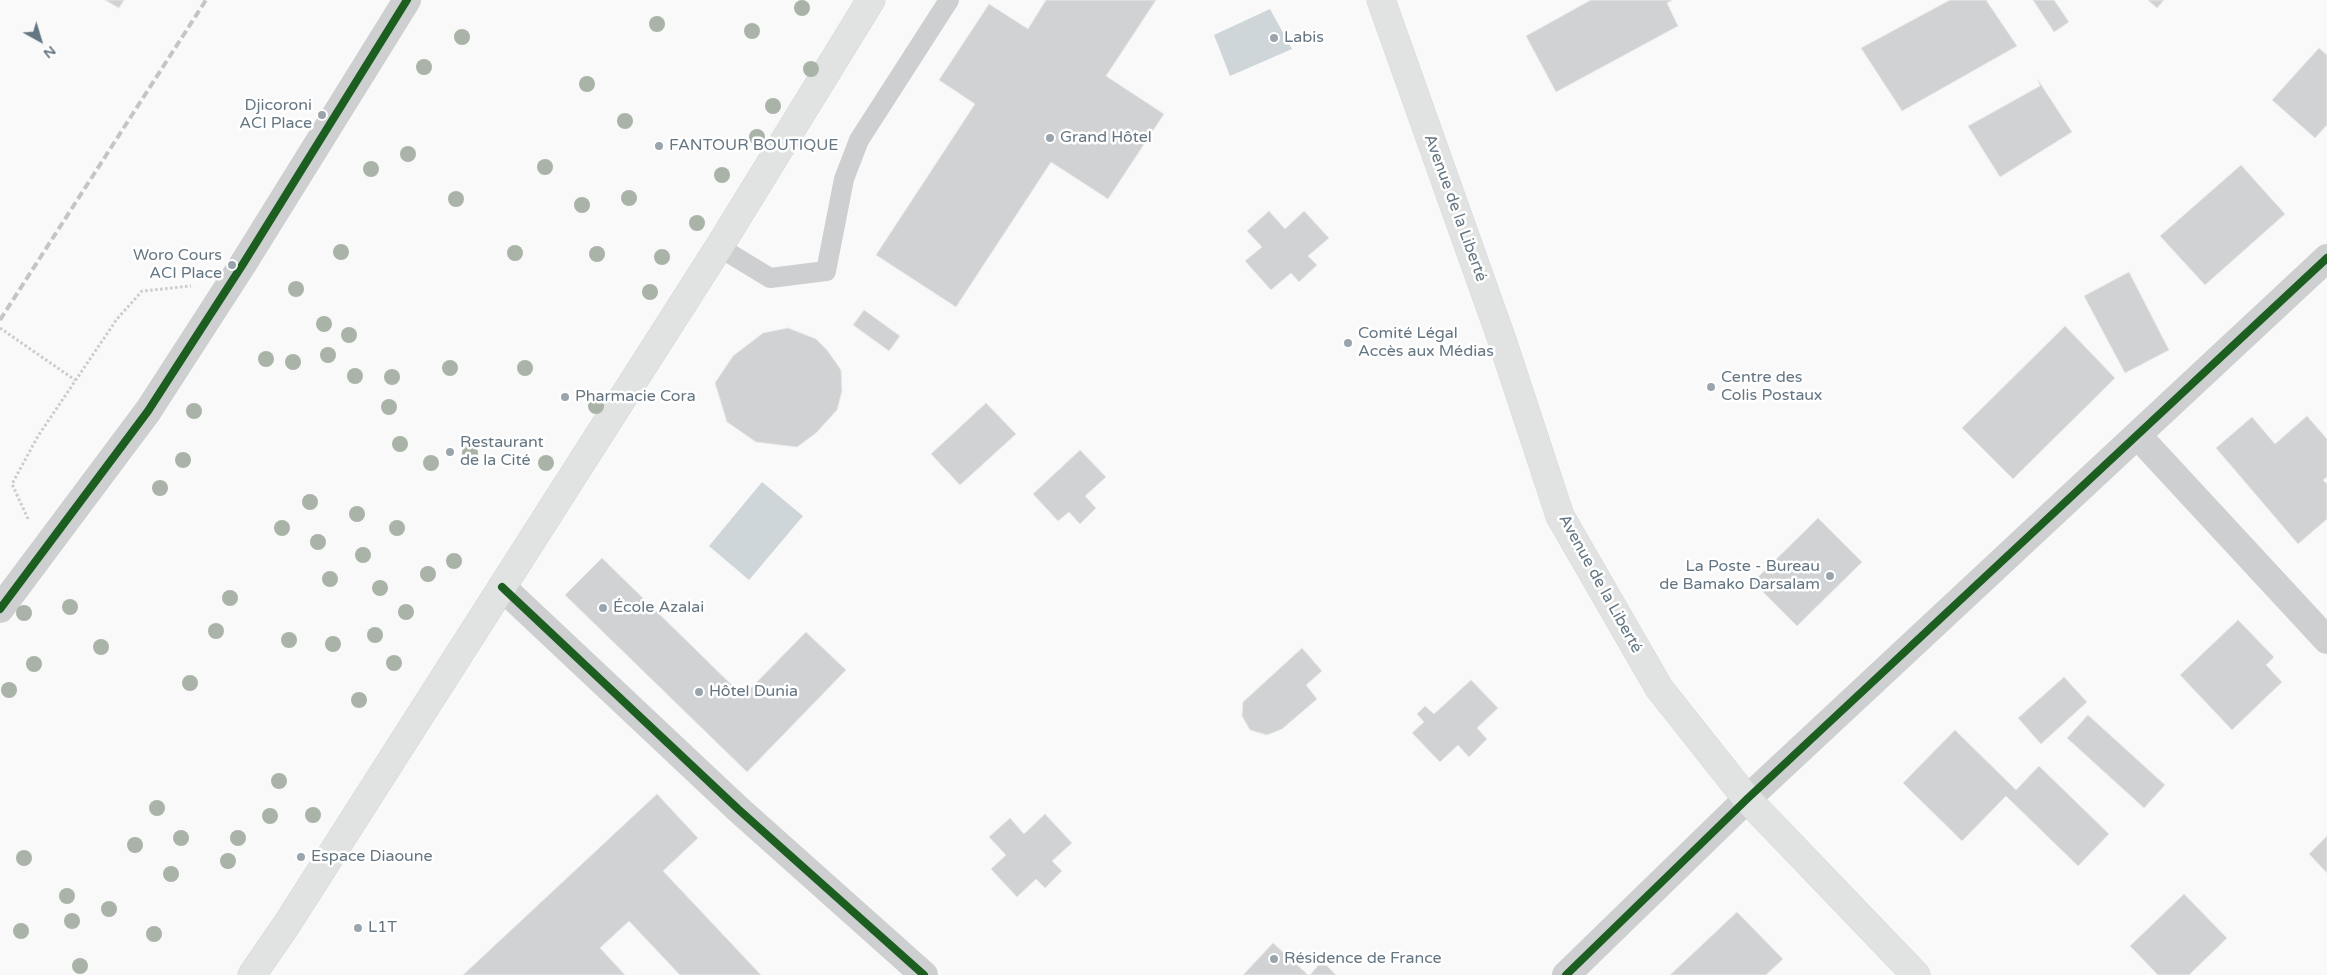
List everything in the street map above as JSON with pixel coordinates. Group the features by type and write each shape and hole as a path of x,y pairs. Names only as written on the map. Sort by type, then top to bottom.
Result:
{"main road":[{"path":"252,975 287,924 719,247 871,0"},
{"name":"Avenue de la Liberté","path":"1381,0 1502,340 1560,516 1659,688 1747,800 1916,975"}],"street":[{"path":"0,609 148,411 407,0"},
{"path":"1566,975 1747,800 2327,258"},
{"path":"2138,436 2327,640"},
{"path":"502,587 738,809 924,975"}],"lane":[{"path":"719,247 770,278 826,271 844,179 859,140 949,0"}],"path":[{"path":"42,552 12,484 38,436 117,319 142,291 231,282"},
{"path":"0,328 75,380"}],"shaded area":[{"path":"1270,9 1292,49 1230,76 1214,35"},
{"path":"762,482 803,516 749,580 709,546"}],"building":[{"path":"105,0 124,0 119,8"},
{"name":"Grand Hôtel","path":"1046,0 1156,0 1106,76 1164,114 1108,199 1051,162 956,307 876,255 975,104 939,80 989,4 1028,29"},
{"path":"1591,0 1672,0 1667,3 1678,26 1556,92 1526,36"},
{"path":"1950,0 1986,0 2017,46 1902,111 1861,48"},
{"path":"2033,0 2054,0 2069,22 2054,32"},
{"path":"2148,0 2164,0 2157,8"},
{"path":"2319,48 2327,55 2327,125 2315,138 2272,100"},
{"path":"2038,80 2072,132 2000,177 1968,126 2040,86"},
{"path":"2241,165 2285,214 2205,285 2160,236"},
{"path":"1269,211 1285,229 1304,211 1329,238 1308,256 1317,265 1299,282 1291,273 1271,290 1245,261 1262,247 1247,231"},
{"path":"2129,272 2169,350 2125,373 2084,296"},
{"path":"864,310 900,336 889,351 853,325"},
{"path":"2065,326 2115,378 2013,479 1962,428"},
{"path":"788,328 816,339 827,350 841,370 842,391 837,410 816,433 797,447 756,442 727,422 715,383 733,356 763,333"},
{"path":"986,403 1016,434 960,485 931,454"},
{"path":"2307,416 2327,439 2327,477 2323,480 2327,484 2327,519 2298,544 2216,448 2252,417 2275,444"},
{"path":"1080,450 1106,477 1085,496 1096,508 1080,524 1069,512 1058,521 1033,494"},
{"path":"1818,518 1862,562 1797,626 1753,582"},
{"path":"602,558 743,696 806,632 846,670 747,772 565,595"},
{"path":"2238,620 2274,657 2266,665 2282,682 2232,730 2180,675"},
{"path":"1302,648 1322,671 1306,685 1317,699 1282,729 1267,735 1250,730 1242,716 1243,702"},
{"path":"2064,677 2087,702 2041,744 2018,718"},
{"path":"1471,680 1498,708 1477,728 1487,739 1469,757 1458,745 1440,762 1412,733 1424,722 1417,714 1425,706 1434,714"},
{"path":"2088,715 2165,785 2144,808 2067,738"},
{"path":"1955,730 2016,790 2039,766 2109,834 2078,866 2006,796 1962,841 1903,783"},
{"path":"657,794 698,838 663,871 761,975 680,975 629,921 600,948 625,975 463,975"},
{"path":"1045,814 1072,843 1052,861 1062,871 1045,888 1036,879 1017,897 991,869 1006,855 989,837 1010,818 1024,834"},
{"path":"2327,836 2327,873 2309,854"},
{"path":"2184,894 2227,938 2189,975 2158,975 2130,946"},
{"path":"1737,912 1783,959 1766,975 1670,975"},
{"name":"Résidence de France","path":"1273,943 1308,975 1243,975"},
{"name":"Résidence de France","path":"1322,961 1336,975 1310,975"}],"railway":[{"path":"0,320 206,0"}],"cycle path":[{"path":"0,609 148,411 243,264 407,0"},
{"path":"1566,975 1747,799 2327,258"},
{"path":"502,587 738,809 924,975"}],"place":[{"name":"Labis","path":"1274,38"},
{"name":"Djicoroni ACI Place","path":"322,115"},
{"name":"Grand Hôtel","path":"1050,138"},
{"name":"FANTOUR BOUTIQUE","path":"659,146"},
{"name":"Woro Cours ACI Place","path":"232,265"},
{"name":"Comité Légal Accès aux Médias","path":"1348,343"},
{"name":"Centre des Colis Postaux","path":"1711,387"},
{"name":"Pharmacie Cora","path":"565,397"},
{"name":"Restaurant de la Cité","path":"450,452"},
{"name":"La Poste - Bureau de Bamako Darsalam","path":"1830,576"},
{"name":"École Azalai","path":"603,608"},
{"name":"Hôtel Dunia","path":"699,692"},
{"name":"Espace Diaoune","path":"301,857"},
{"name":"L1T","path":"358,928"},
{"name":"Résidence de France","path":"1274,959"}]}
